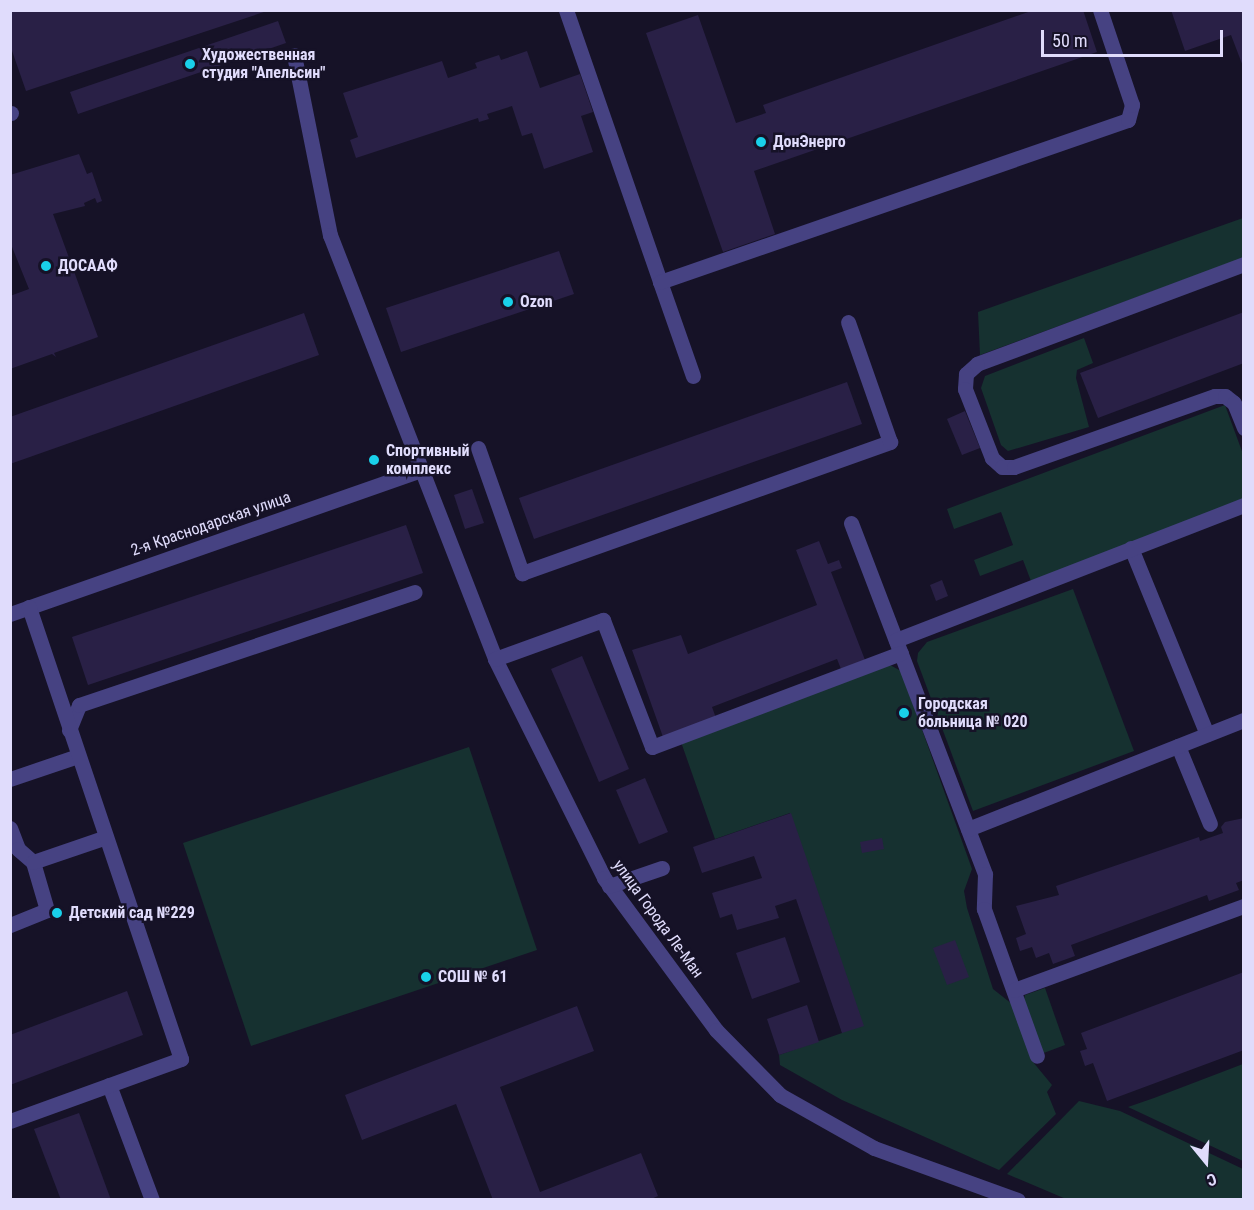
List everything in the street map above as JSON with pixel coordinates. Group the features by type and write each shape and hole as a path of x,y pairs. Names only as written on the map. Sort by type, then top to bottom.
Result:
{"street":[{"path":"566,10 693,376"},
{"path":"660,282 1128,120 1132,105 1100,10"},
{"name":"улица Города Ле-Ман","path":"294,55 330,236 423,469 495,659 609,886 716,1030 780,1095 874,1148 1018,1200"},
{"path":"1244,264 977,364 966,374 965,389 992,458 1002,467 1014,468 1215,396 1225,396 1234,403 1244,428"},
{"path":"478,448 522,573 890,442 848,322"},
{"name":"2-я Краснодарская улица","path":"10,614 423,469"},
{"path":"495,659 603,620 651,747 1131,548 1244,505"},
{"path":"851,524 985,874 984,909 1037,1056"},
{"path":"1131,548 1207,734"},
{"path":"69,730 79,705 414,592"},
{"path":"10,1121 182,1059 29,607"},
{"path":"968,829 1244,720"},
{"path":"1178,746 1210,824"},
{"path":"10,779 78,756"},
{"path":"10,828 18,849 33,862 46,909 10,925"},
{"path":"33,862 106,837"},
{"path":"609,886 662,868"},
{"path":"1014,990 1244,906"},
{"path":"109,1085 152,1200"}],"green space":[{"path":"1243,218 1243,258 980,355 978,312"},
{"path":"1084,338 1093,363 1077,370 1076,378 1089,427 1008,451 1001,445 981,388 985,376"},
{"path":"1225,405 1243,454 1243,502 1034,589 1023,560 980,576 974,560 1013,545 1001,512 954,529 947,509"},
{"path":"1073,589 1134,751 973,811 917,661 918,653 927,642"},
{"path":"890,665 901,671 972,869 964,891 967,908 993,989 1012,1004 1033,1062 1052,1085 1047,1092 1056,1114 999,1170 842,1100 780,1065 779,1055 842,1033 790,813 715,839 681,742"},
{"path":"469,747 537,950 251,1046 183,843"},
{"path":"1045,988 1065,1045 1041,1054 1023,1004 1025,995"},
{"path":"1243,1064 1243,1161 1128,1107 1154,1098"},
{"path":"1079,1101 1120,1111 1243,1169 1243,1199 1066,1199 1007,1174"}],"building":[{"path":"10,10 267,11 26,91 10,45"},
{"name":"ДонЭнерго","path":"1034,10 1083,10 1097,52 754,171 775,234 723,252 646,33 698,15 736,123 766,113 763,105"},
{"path":"1171,10 1244,10 1244,69 1231,35 1185,51"},
{"path":"278,21 286,43 78,114 70,92"},
{"path":"527,51 540,88 580,74 593,112 581,116 593,152 544,169 532,133 522,136 512,106 487,114 489,119 479,122 478,118 356,158 350,140 358,137 343,93 442,61 448,78 477,68 475,63 499,55 501,60"},
{"name":"ДОСААФ","path":"79,154 87,174 92,172 102,201 97,203 95,198 84,203 85,206 53,214 98,337 54,353 56,357 52,354 10,369 10,296 29,289 10,242 10,175"},
{"path":"559,251 574,294 401,352 386,308"},
{"path":"1244,312 1244,363 1098,418 1080,373"},
{"path":"304,313 319,355 10,464 10,417"},
{"path":"847,382 862,424 534,539 519,498"},
{"path":"965,411 980,448 962,455 947,419"},
{"path":"472,489 484,523 465,529 454,495"},
{"path":"406,525 423,573 88,685 72,637"},
{"path":"819,541 828,564 839,560 842,568 831,572 865,660 841,669 837,659 712,707 716,718 663,737 632,650 681,635 688,654 817,605 796,550"},
{"path":"942,580 948,596 936,601 930,585"},
{"path":"582,656 629,769 599,782 551,669"},
{"path":"645,778 668,832 639,844 616,790"},
{"path":"791,813 864,1026 842,1033 796,899 775,906 779,918 737,930 732,914 720,918 712,893 762,878 754,856 702,873 693,847"},
{"path":"1244,818 1244,880 1236,883 1239,890 1209,901 1207,895 1071,945 1075,956 1053,964 1049,953 1036,958 1032,947 1020,951 1016,938 1026,934 1016,906 1059,895 1056,886 1199,837 1200,841 1223,833 1221,827 1225,822"},
{"path":"882,838 884,849 862,853 860,842"},
{"path":"785,937 800,982 752,999 736,953"},
{"path":"955,940 969,977 947,985 933,948"},
{"path":"1244,972 1244,1050 1107,1101 1093,1063 1085,1066 1080,1051 1087,1049 1081,1033"},
{"path":"127,991 143,1035 10,1085 10,1035"},
{"path":"807,1005 819,1042 779,1055 767,1019"},
{"path":"577,1006 594,1051 500,1087 540,1192 641,1153 658,1196 649,1200 493,1200 456,1104 362,1140 345,1095"},
{"path":"79,1113 111,1200 61,1200 34,1129"}],"place":[{"name":"Художественная студия \"Апельсин\"","path":"190,64"},
{"name":"ДонЭнерго","path":"761,142"},
{"name":"ДОСААФ","path":"46,266"},
{"name":"Ozon","path":"508,302"},
{"name":"Спортивный комплекс","path":"374,460"},
{"name":"Городская больница № 020","path":"904,713"},
{"name":"Детский сад №229","path":"57,913"},
{"name":"СОШ № 61","path":"426,977"}]}
